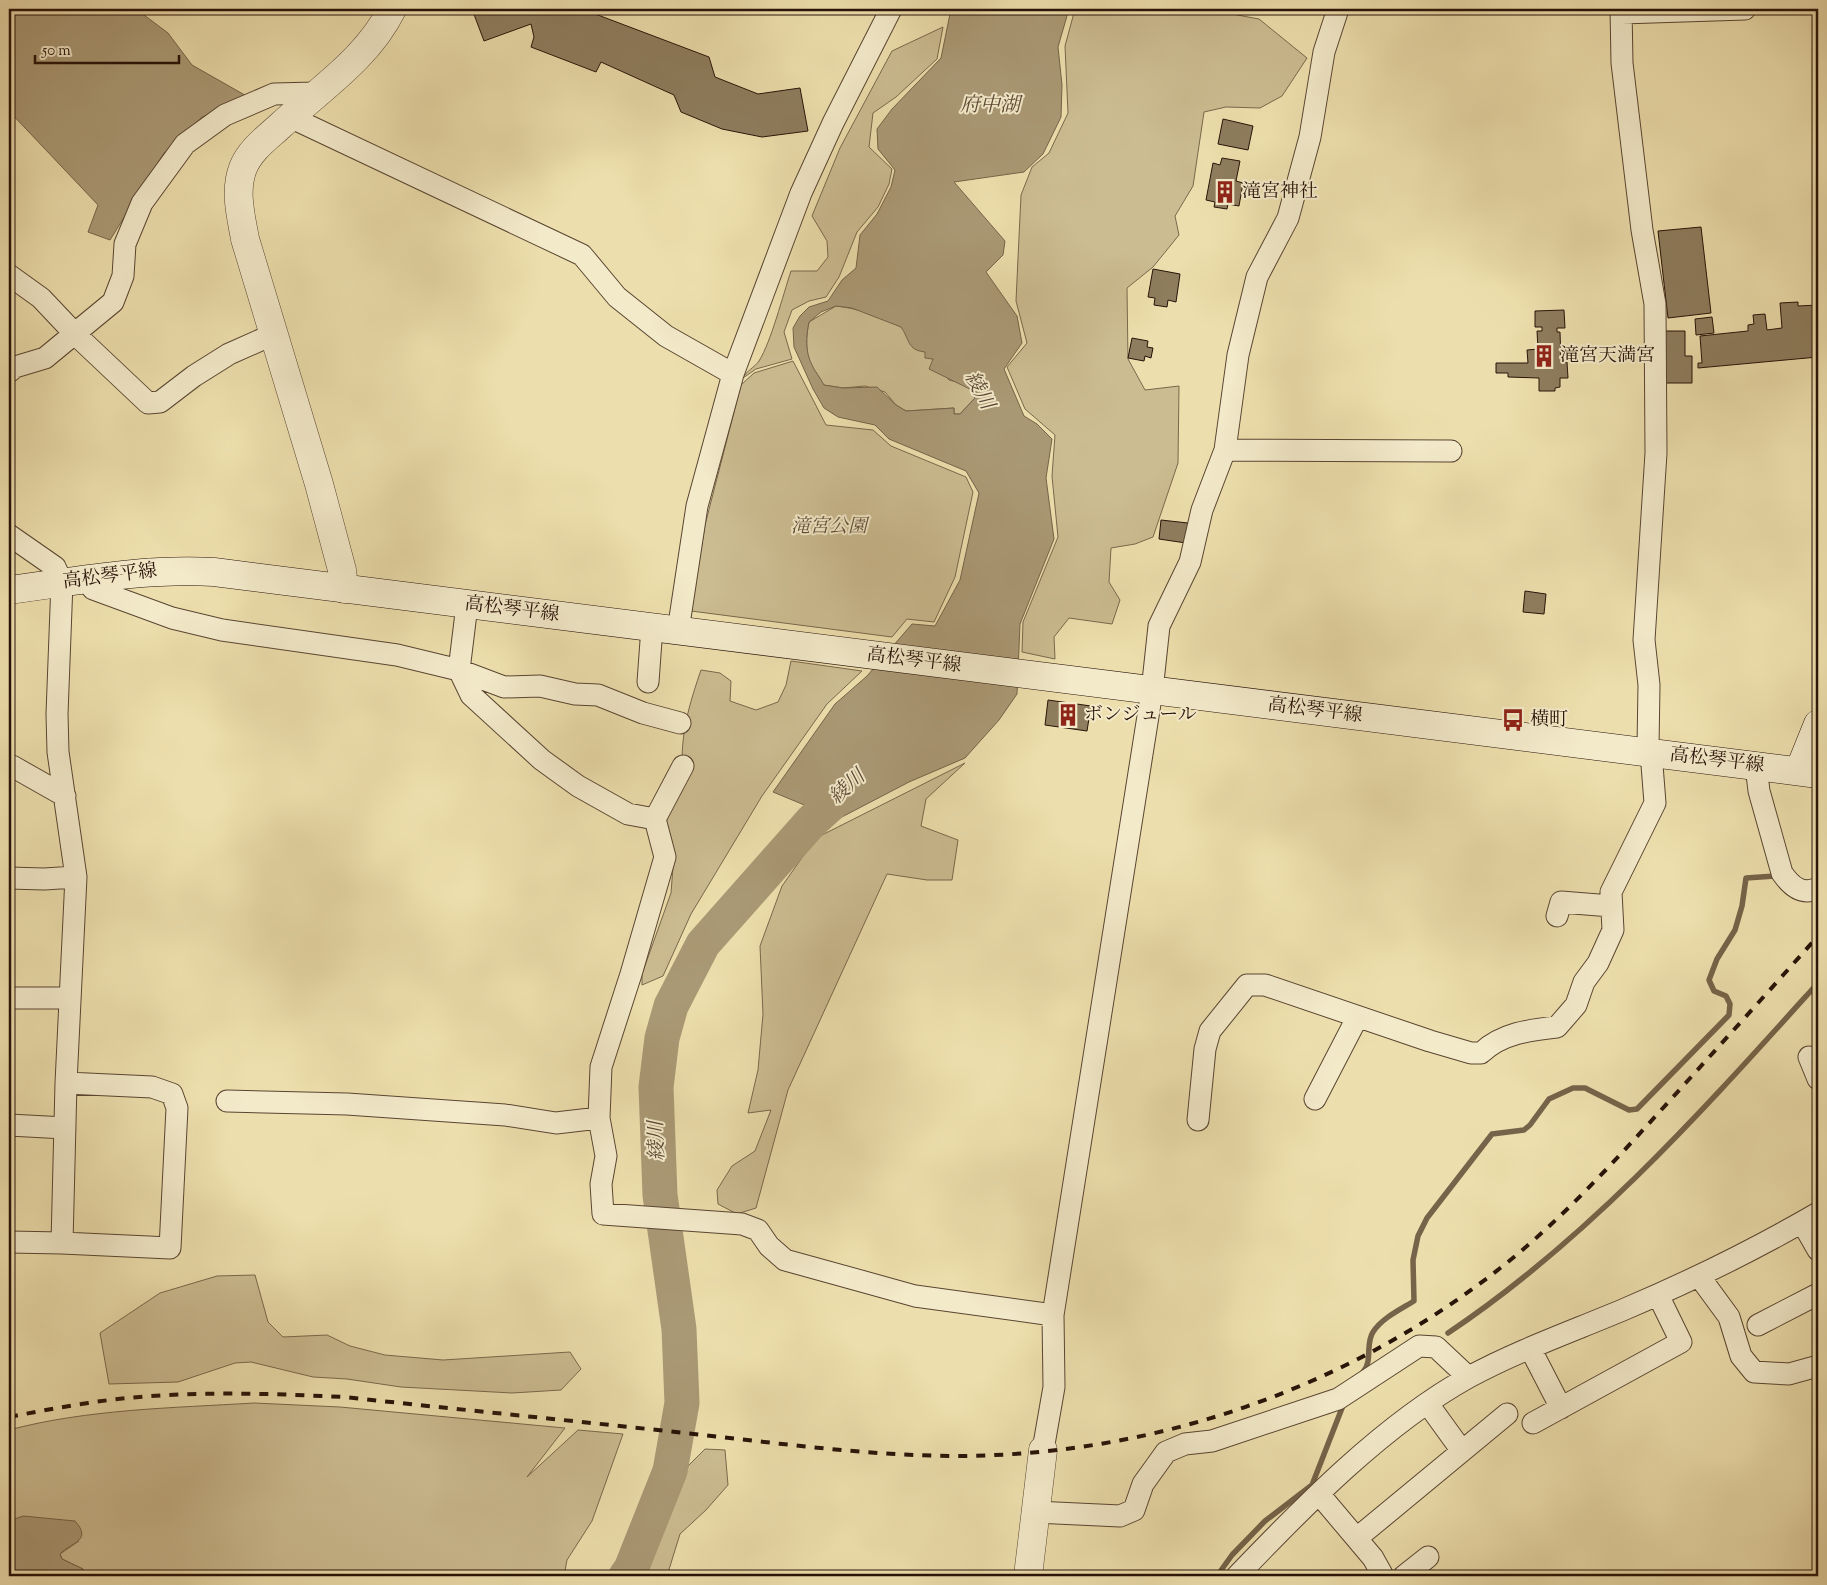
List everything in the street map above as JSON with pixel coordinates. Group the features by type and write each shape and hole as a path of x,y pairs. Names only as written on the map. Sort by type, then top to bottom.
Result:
{"main road":[{"path":"344,589 342,570 319,484 246,239 239,203 239,185 247,158 316,93 361,55 377,36 392,9"},
{"name":"高松琴平線","path":"9,590 134,572 189,571 1808,773"},
{"path":"1808,773 1818,724"},
{"path":"1028,1576 1043,1450"}],"street":[{"path":"648,682 665,629 733,374 801,193 833,123 891,9"},
{"path":"1043,1450 1054,1387 1052,1314 1152,691 1159,626 1190,562 1202,510 1225,450 1238,355 1257,277 1288,218 1310,137 1324,52 1338,9"},
{"path":"1198,1120 1205,1049 1210,1031 1247,986 1265,985 1357,1018 1471,1053 1481,1053 1489,1045 1521,1031 1557,1026 1576,1005 1584,982 1598,963 1613,930 1612,892 1655,803 1648,746 1649,685 1644,640 1656,453 1655,304 1642,230 1622,63 1621,11 1745,9"},
{"path":"9,372 14,368 45,358 76,335 114,302 123,276 125,244 142,203 185,144 225,115 274,94 316,93"},
{"path":"290,117 582,256 617,297 666,336 733,374"},
{"path":"9,275 41,298 76,335 148,403 160,402 194,376 229,354 274,334"},
{"path":"1225,450 1451,451"},
{"path":"9,535 73,581 172,618 248,634 397,655 458,670 504,687 540,686 575,694 598,695 643,713 680,723"},
{"path":"62,1244 66,1083 76,877 58,752 57,714 73,581"},
{"path":"467,605 458,670 471,695 542,760 578,786 628,814 655,819"},
{"path":"12,766 65,796"},
{"path":"683,766 655,819 665,857 632,974 601,1067 599,1118 606,1156 601,1184 603,1214 742,1224 758,1230 769,1246 785,1260 915,1296 1052,1314"},
{"path":"1756,766 1759,791 1782,873 1790,884 1801,891 1818,888"},
{"path":"9,878 44,879 76,877"},
{"path":"1557,916 1561,902 1611,906"},
{"path":"9,998 70,998"},
{"path":"1315,1099 1357,1018"},
{"path":"1809,1057 1818,1079"},
{"path":"9,1242 170,1248 177,1108 172,1094 152,1087 66,1083"},
{"path":"227,1101 347,1104 505,1115 556,1123 599,1118"},
{"path":"9,1125 65,1128"},
{"path":"1237,1576 1288,1522 1379,1440 1468,1377 1530,1348 1699,1276 1810,1217 1818,1250"},
{"path":"1699,1276 1729,1317 1741,1356 1754,1372 1789,1374 1818,1366"},
{"path":"1758,1325 1818,1294"},
{"path":"1533,1423 1681,1342 1658,1295"},
{"path":"1035,1512 1120,1516 1134,1510 1143,1484 1166,1452 1185,1444 1212,1441 1344,1395 1419,1346 1436,1346 1468,1377"},
{"path":"1530,1348 1561,1408"},
{"path":"1428,1404 1462,1451"},
{"path":"1357,1538 1507,1414"},
{"path":"1319,1494 1373,1558 1383,1576"},
{"path":"1404,1576 1428,1557"}],"green space":[{"path":"1075,9 1205,9 1259,19 1307,58 1282,96 1260,108 1226,107 1204,112 1193,186 1175,216 1179,235 1153,267 1127,288 1128,359 1145,390 1179,386 1178,463 1153,537 1135,544 1111,548 1109,582 1120,600 1112,624 1069,618 1054,637 1055,659 1022,652 1023,622 1058,537 1052,476 1055,435 1025,409 1007,367 1027,343 1016,301 1021,195 1032,167 1049,153 1068,113 1065,46"},
{"path":"943,27 937,59 896,97 873,113 869,147 892,169 889,184 878,207 857,232 839,277 826,297 809,301 792,310 784,332 792,359 756,369 743,378 759,361 763,353 791,271 817,271 828,257 827,241 812,216 840,148 892,51"},
{"path":"836,306 871,313 896,324 921,346 949,380 961,383 976,391 975,398 960,414 954,414 954,408 906,411 896,405 885,392 865,386 843,388 823,385 809,360 807,344 808,327 809,322"},
{"name":"滝宮公園","path":"793,361 826,425 873,430 891,446 966,477 973,492 955,577 934,622 907,619 892,637 691,611 705,525 741,385 754,373"},
{"path":"791,661 862,671 827,704 762,796 691,914 663,976 642,985 642,974 671,893 674,854 666,822 693,761 682,756 688,712 701,670 720,673 731,681 730,701 756,710 778,702 786,685"},
{"path":"965,763 926,799 921,826 958,840 952,880 927,880 887,874 788,1090 756,1208 737,1214 718,1204 717,1190 732,1166 755,1151 771,1110 748,1113 758,1070 763,1014 760,946 782,886 816,838"},
{"path":"255,1275 268,1322 283,1337 327,1335 350,1346 385,1355 443,1360 570,1352 581,1369 561,1390 512,1393 401,1387 347,1379 313,1377 251,1362 235,1363 178,1382 109,1384 100,1333 160,1293 217,1276"},
{"path":"254,1403 340,1407 565,1428 527,1477 578,1430 623,1434 592,1521 567,1560 564,1576 85,1576 83,1569 62,1559 60,1554 79,1541 12,1519 9,1521 9,1430 69,1418 131,1410"},
{"path":"705,1449 725,1450 728,1485 706,1510 680,1534 667,1576 637,1576 688,1466"}],"water":[{"path":"9,9 136,9 168,33 192,65 250,98 202,117 164,153 110,240 88,232 98,205 9,111"},
{"name":"府中湖","path":"951,9 1069,9 1058,47 1062,85 1061,117 1043,154 1024,172 954,182 1005,241 1003,255 986,272 1017,316 1022,343 1004,369 1024,416 1037,424 1052,439 1046,478 1054,539 1020,624 1017,694 999,720 965,758 909,782 838,819 773,792 835,704 867,676 912,624 935,626 960,580 979,493 966,471 889,439 875,425 838,417 824,408 794,347 793,328 800,316 809,307 828,301 842,280 856,268 860,235 877,214 891,187 895,170 878,149 877,129 892,109 941,58","holes":["836,306 852,308 901,327 912,347 925,352 925,358 933,359 929,369 976,392 975,398 960,414 954,414 954,408 906,411 896,405 877,387 843,388 824,385 813,368 808,355 807,338 809,322 821,312"]},
{"path":"23,1516 75,1521 82,1533 81,1537 60,1554 62,1559 83,1569 85,1576 9,1576 9,1521"}],"building":[{"path":"472,9 589,9 590,12 709,57 715,77 758,94 800,88 808,131 762,137 722,129 681,112 674,95 601,62 596,72 531,47 534,37 531,24 484,41"},
{"path":"1223,119 1253,126 1248,150 1218,144"},
{"name":"滝宮神社","path":"1222,158 1240,161 1236,181 1243,183 1239,206 1228,204 1227,209 1214,207 1215,202 1206,200 1213,163 1220,165"},
{"path":"1701,227 1711,313 1668,318 1658,231"},
{"path":"1153,269 1180,274 1176,302 1168,300 1167,307 1154,305 1155,298 1148,297"},
{"path":"1798,302 1798,306 1818,305 1818,357 1698,368 1698,363 1702,363 1700,336 1748,331 1748,325 1754,324 1753,315 1765,314 1767,330 1782,328 1780,303"},
{"name":"滝宮天満宮","path":"1564,310 1565,328 1557,328 1557,332 1560,332 1561,362 1567,362 1568,378 1560,378 1560,387 1555,388 1555,391 1539,391 1539,378 1508,377 1508,373 1496,373 1496,363 1528,363 1527,350 1538,349 1537,331 1542,331 1542,327 1535,327 1535,311"},
{"path":"1712,317 1714,333 1696,335 1695,319"},
{"path":"1663,331 1685,331 1685,356 1692,356 1692,383 1663,383"},
{"path":"1132,338 1148,341 1147,347 1153,348 1151,358 1145,356 1144,361 1128,358"},
{"path":"1161,520 1188,523 1186,543 1159,539"},
{"path":"1525,591 1546,594 1544,614 1523,612"},
{"name":"ボンジュール","path":"1048,700 1091,706 1087,731 1045,725"}],"waterway":[{"name":"綾川","path":"626,1576 631,1569 670,1471 682,1403 679,1329 660,1195 656,1087 662,1038 671,1006 703,944 811,822 857,780"},
{"path":"1363,1372 1368,1363 1369,1342 1373,1332 1386,1318 1414,1301 1413,1260 1418,1236 1427,1218 1492,1134 1524,1130 1530,1125 1549,1099 1573,1088 1585,1088 1629,1110 1637,1109 1729,1015 1730,1004 1726,996 1714,991 1709,980 1717,959 1735,930 1742,906 1746,878 1775,876"},
{"path":"1448,1333 1500,1296 1550,1256 1598,1213 1689,1124 1818,983"},
{"path":"1217,1576 1232,1555 1265,1521 1312,1485 1344,1403"}],"railway":[{"path":"9,1417 88,1403 184,1394 344,1397 818,1448 888,1454 959,1456 1034,1452 1109,1442 1182,1426 1253,1404 1323,1376 1390,1342 1454,1302 1514,1257 1556,1220 1616,1160 1818,936"}],"place":[{"name":"滝宮神社","path":"1225,192"},
{"name":"滝宮天満宮","path":"1544,356"},
{"name":"ボンジュール","path":"1068,715"},
{"name":"横町","path":"1513,720"}]}
